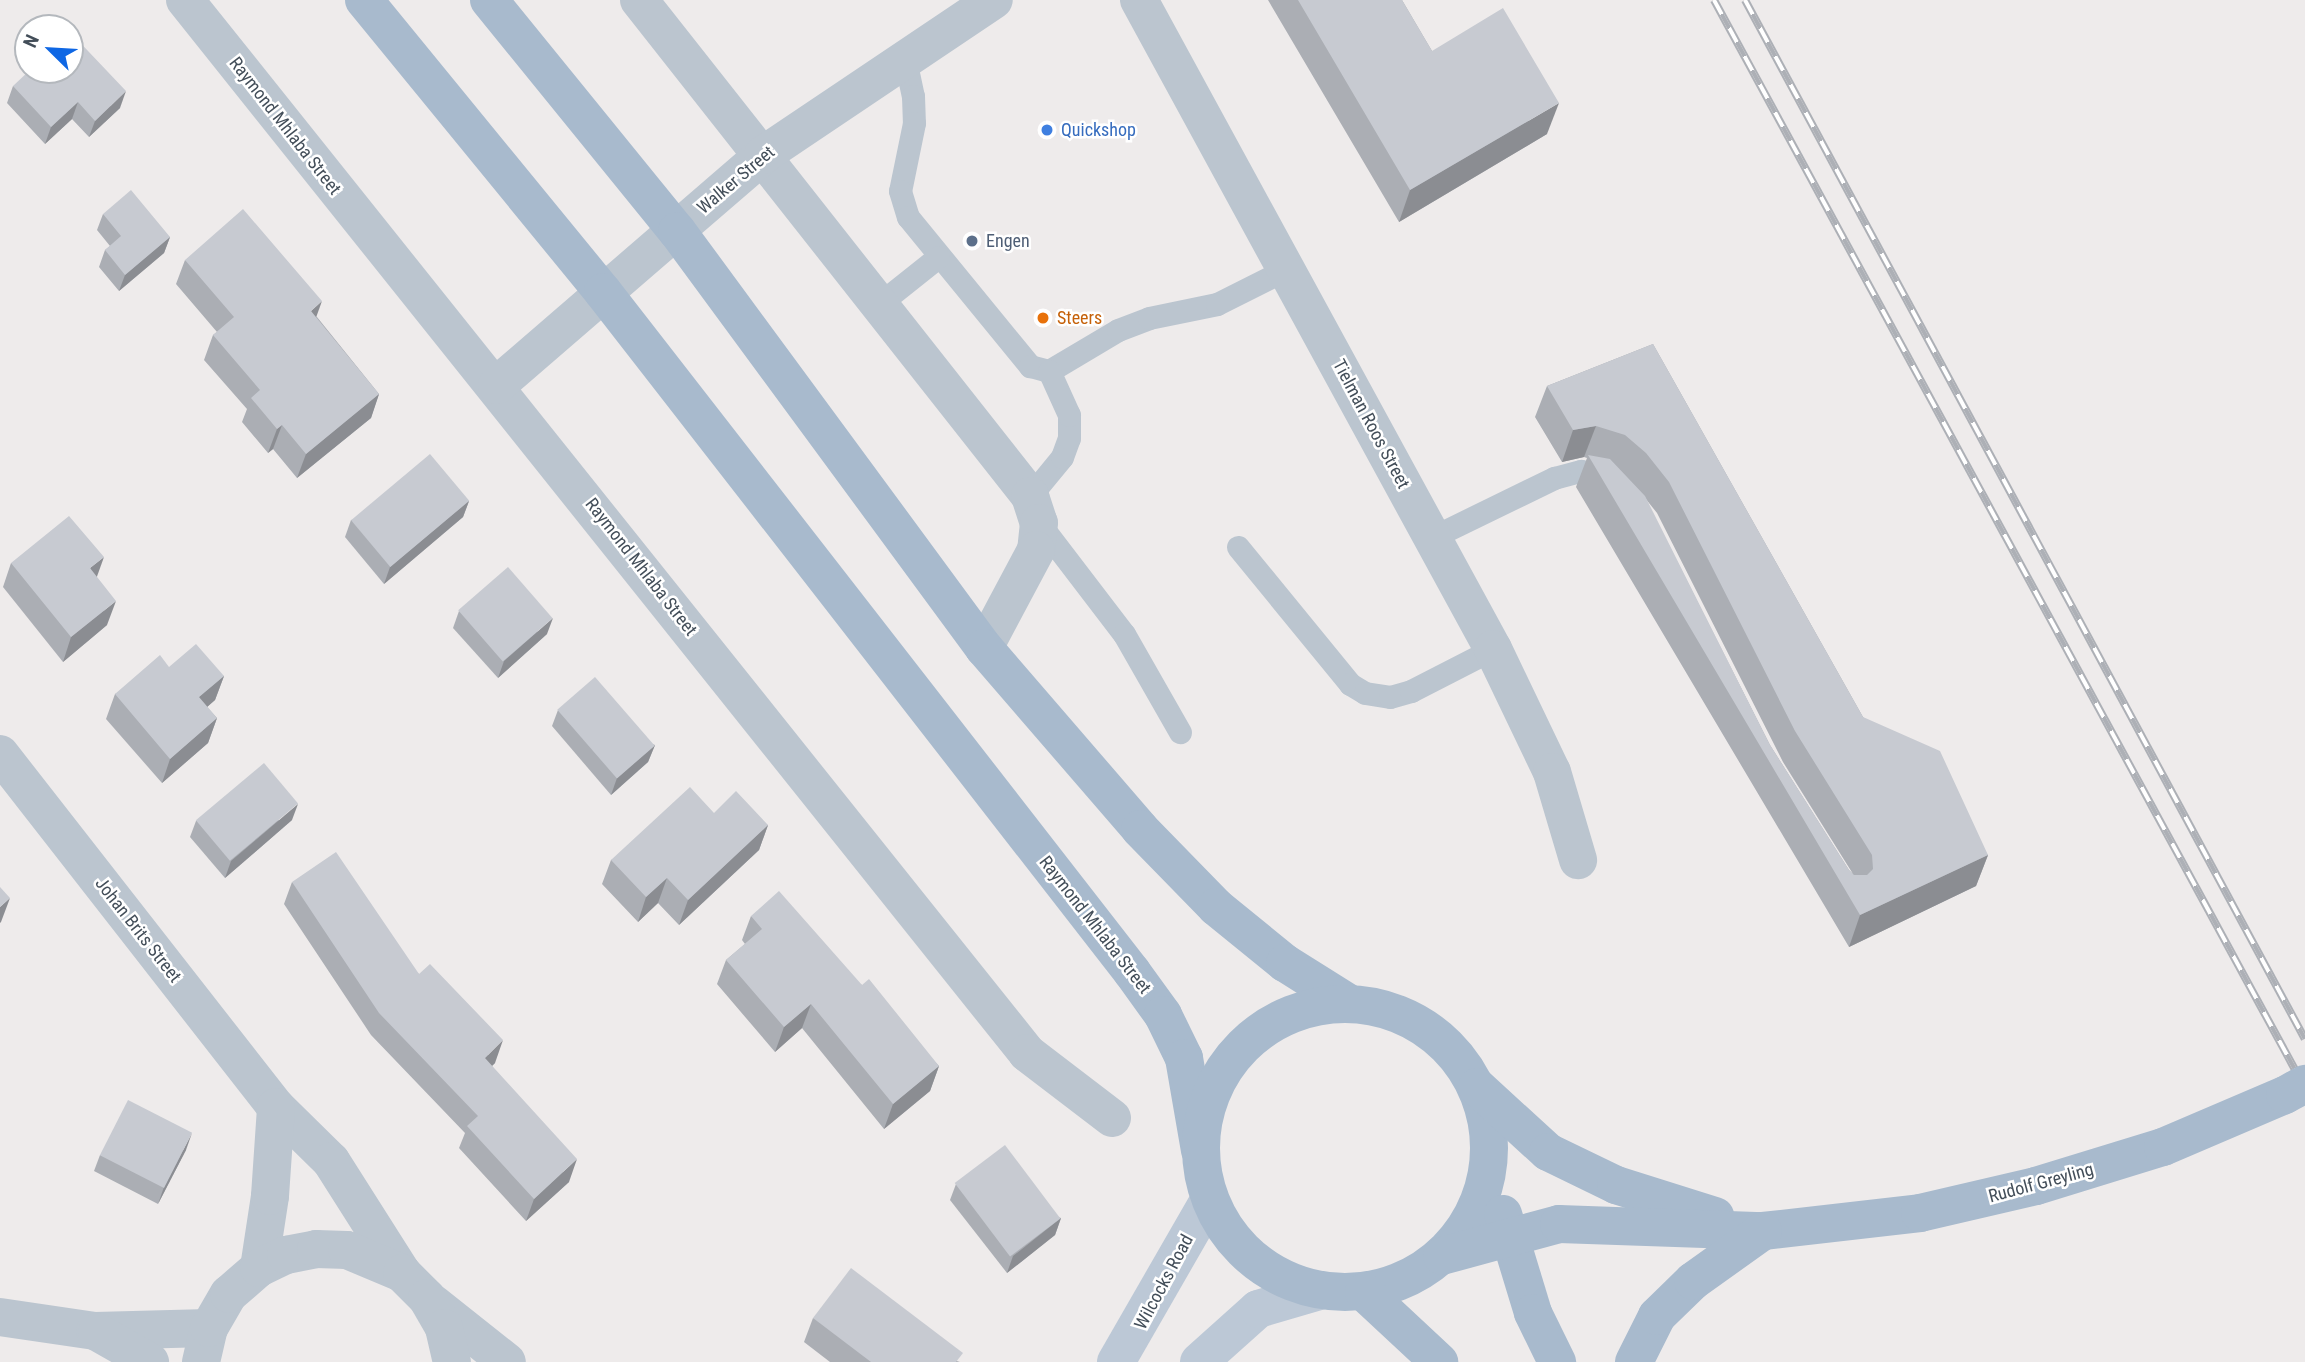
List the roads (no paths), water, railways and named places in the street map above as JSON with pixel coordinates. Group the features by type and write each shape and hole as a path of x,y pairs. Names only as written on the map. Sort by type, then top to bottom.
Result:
{"main road":[{"name":"Raymond Mhlaba Street","path":"364,0 603,292 1163,1015 1184,1058 1209,1200 1234,1243 1272,1274 1319,1291 1364,1292 1405,1280 1441,1256 1474,1213 1489,1165"},
{"name":"Raymond Mhlaba Street","path":"489,0 677,231 984,648 1140,829 1216,907 1285,962 1347,1002"},
{"name":"Raymond Mhlaba Street","path":"1200,1151 1207,1105 1227,1063 1260,1030 1301,1009 1347,1002 1388,1009 1424,1026 1454,1052 1476,1086 1488,1124 1489,1165 1510,1238 1533,1313 1556,1362"},
{"name":"Rudolf Greyling","path":"1476,1086 1548,1152 1616,1185 1763,1231"},
{"name":"Rudolf Greyling","path":"1441,1256 1559,1224 1763,1231 1920,1213 2036,1186 2163,1147 2295,1089"},
{"path":"1634,1362 1657,1316 1693,1281 1763,1231"},
{"path":"1364,1292 1439,1362"}],"street":[{"name":"Raymond Mhlaba Street","path":"185,0 344,202 497,385 1027,1053 1112,1118"},
{"path":"639,0 879,304 1034,510 1036,550 984,648"},
{"name":"Walker Street","path":"497,385 763,155 994,0"},
{"name":"Tielman Roos Street","path":"1139,0 1493,649 1552,772 1578,860"},
{"name":"Johan Brits Street","path":"0,754 276,1107 331,1161 444,1328 452,1362"},
{"path":"259,1268 272,1185 276,1107"},
{"name":"Wilcocks Road","path":"1116,1362 1129,1347 1209,1200"},
{"path":"0,1317 205,1345 229,1294 259,1268 286,1255 347,1250 415,1286 507,1362"},
{"path":"1199,1362 1258,1309 1319,1291"},
{"path":"95,1331 150,1362"}],"lane":[{"path":"905,59 914,123 900,191 908,217 1016,355 1030,366 1049,371 1118,330 1149,318 1217,304 1287,269"},
{"path":"879,304 939,257"},
{"path":"1049,371 1069,415 1069,438 1034,510 1124,634 1180,732"},
{"path":"1433,537 1554,478 1581,471 1605,478 1624,493"},
{"path":"1238,547 1350,684 1365,693 1390,697 1411,691 1493,649"}],"railway":[{"path":"1714,0 2305,1088"},
{"path":"1745,0 2305,1039"}],"place":[{"name":"Quickshop","path":"1047,130"},
{"name":"Engen","path":"972,241"},
{"name":"Steers","path":"1043,318"}]}
